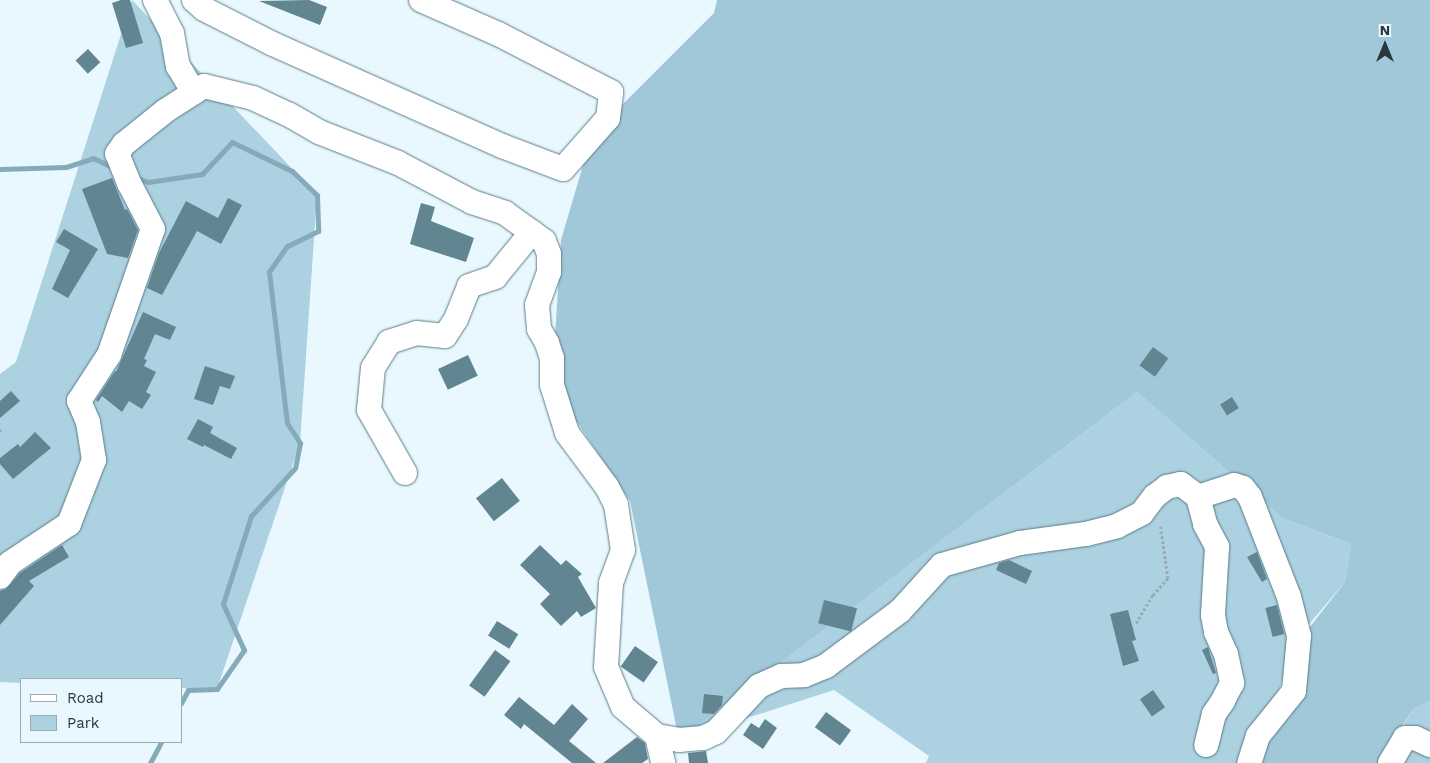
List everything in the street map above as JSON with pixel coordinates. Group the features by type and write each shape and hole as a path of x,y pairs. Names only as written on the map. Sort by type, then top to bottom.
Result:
{"street":[{"path":"155,0 172,33 178,66 194,93"},
{"path":"194,0 204,9 273,44 502,146 563,169 608,118 611,92 498,34 421,0"},
{"path":"0,578 10,563 70,524 94,460 88,422 79,401 109,355 153,229 129,183 117,154 124,144 165,111 204,86 253,98 288,114 319,132 398,163 472,202 505,213 544,241 549,254 549,272 537,305 539,330 547,343 552,358 552,385 567,433 607,488 616,505 623,550 611,583 606,667 623,706 657,736 679,740 703,738 716,732 759,686 782,676 804,675 826,666 900,611 942,565 1020,543 1086,534 1117,526 1142,513 1155,496 1167,487 1181,484 1198,497 1205,524 1217,547 1212,615 1216,632 1226,654 1232,682 1214,714 1206,745"},
{"path":"405,473 370,410 373,368 389,342 416,333 445,336 456,319 469,286 495,276 532,232"},
{"path":"1198,497 1234,485 1244,488 1250,497 1289,597 1299,636 1294,691 1258,736 1249,763"},
{"path":"657,736 663,763"},
{"path":"1390,763 1405,738 1415,738 1430,745"}],"path":[{"path":"1136,623 1152,595 1168,578 1155,496"}],"green space":[{"path":"132,0 317,195 300,443 217,689 182,688 182,678 20,678 20,683 0,682 0,374 16,362"},
{"path":"1137,392 1282,518 1351,544 1345,582 1299,636 1252,763 926,763 929,756 834,690 679,740"},
{"path":"1430,701 1430,763 1384,763 1412,710"}],"shaded area":[{"path":"717,0 1430,0 1430,701 1412,710 1381,763 1262,763 1295,646 1345,582 1351,544 1282,518 1137,392 679,740 630,501 552,385 561,240 592,135 714,13"}],"building":[{"path":"130,0 143,43 126,48 112,3"},
{"path":"309,0 327,7 320,25 259,1"},
{"path":"88,49 100,62 88,74 76,61"},
{"path":"112,178 125,210 127,209 138,230 128,258 107,254 82,189"},
{"path":"228,198 242,205 221,244 197,231 162,295 147,288 159,253 186,201 218,218"},
{"path":"421,203 435,207 431,221 474,238 466,262 410,244"},
{"path":"64,229 98,249 68,298 52,289 70,250 56,242"},
{"path":"143,312 176,327 170,340 155,334 144,359 147,360 144,366 156,372 146,392 151,395 142,409 129,401 122,412 102,396 98,402 96,400 116,372"},
{"path":"1153,347 1168,358 1155,377 1139,366"},
{"path":"468,355 478,376 448,390 438,369"},
{"path":"205,366 235,376 230,389 220,386 213,405 194,399"},
{"path":"11,391 20,401 0,418 0,401"},
{"path":"1232,397 1239,408 1227,415 1220,404"},
{"path":"198,419 213,427 210,433 237,448 231,459 204,445 203,447 187,439"},
{"path":"35,432 51,448 13,479 0,464 0,458 18,444 20,447"},
{"path":"502,478 520,501 494,521 476,498"},
{"path":"62,545 69,557 29,581 34,586 0,625 0,591 6,589 20,573"},
{"path":"540,545 561,565 566,560 582,574 578,577 596,608 581,617 577,611 561,626 540,604 550,594 520,565"},
{"path":"1257,552 1267,579 1262,582 1247,557"},
{"path":"1009,560 1032,571 1026,584 996,570 999,563"},
{"path":"824,600 857,608 851,632 818,623"},
{"path":"1277,605 1284,634 1273,637 1265,608"},
{"path":"1128,610 1136,640 1132,641 1139,661 1123,666 1110,614"},
{"path":"497,621 518,634 509,649 488,635"},
{"path":"635,646 658,662 644,683 621,666"},
{"path":"1208,647 1216,673 1213,674 1202,650"},
{"path":"495,650 510,661 485,697 469,686"},
{"path":"1153,690 1165,707 1152,716 1140,699"},
{"path":"704,694 723,696 722,705 714,714 702,713"},
{"path":"519,697 554,725 572,704 588,719 569,741 596,763 572,763 524,724 521,729 504,715"},
{"path":"826,712 851,730 840,746 815,727"},
{"path":"765,719 777,728 763,749 743,735 751,723 759,728"},
{"path":"637,737 645,743 648,759 642,763 603,763"},
{"path":"706,751 708,763 689,763 688,753"}],"waterway":[{"path":"135,177 148,182 202,174 232,142 292,171 317,195 318,231 287,246 269,272 287,423 300,443 295,468 251,516 223,604 244,650 217,689 188,690 182,701"},
{"path":"0,169 66,167 93,158 114,168"},
{"path":"150,763 160,743"}]}
